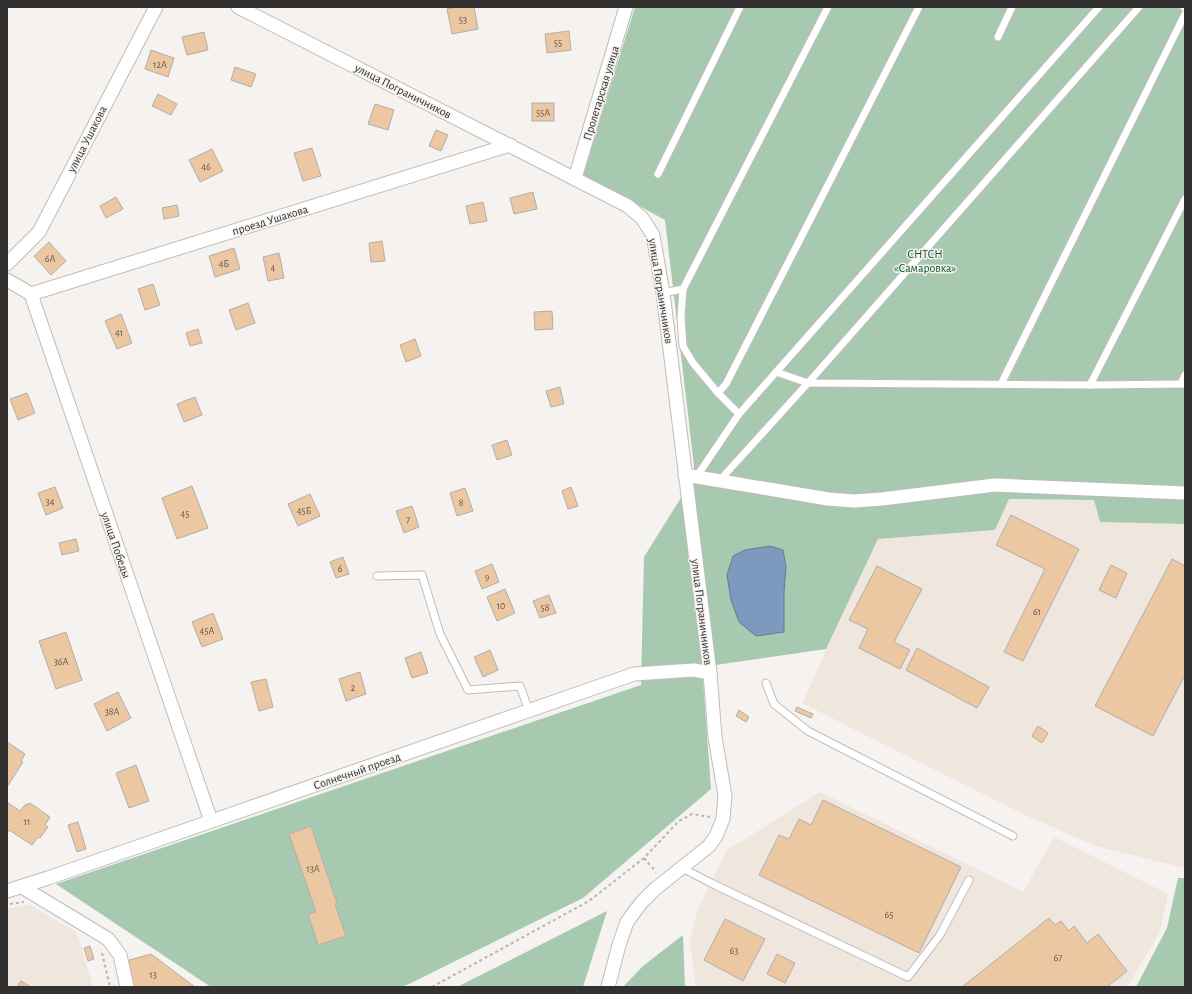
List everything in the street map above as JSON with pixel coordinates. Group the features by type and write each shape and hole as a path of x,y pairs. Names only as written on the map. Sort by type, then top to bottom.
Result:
{"street":[{"name":"улица Ушакова","path":"7,264 39,232 156,7"},
{"name":"улица Пограничников","path":"238,7 576,178 628,206 642,218 653,235 691,476 715,737 725,796 723,819 716,836 709,846 655,889 641,903 627,922 619,945 608,987"},
{"name":"Пролетарская улица","path":"576,178 626,7"},
{"name":"проезд Ушакова","path":"31,294 510,145"},
{"path":"7,280 31,294"},
{"name":"улица Победы","path":"31,294 211,822"},
{"path":"691,476 828,499 854,500 882,499 995,486 1185,493"},
{"name":"Солнечный проезд","path":"7,891 211,822 634,674 694,670 710,673"},
{"path":"22,887 108,939 120,955 127,987"}],"lane":[{"path":"658,174 740,7"},
{"path":"739,414 718,393 693,363 683,346 681,317 683,290 828,7"},
{"path":"718,393 726,384 919,7"},
{"path":"998,37 1012,7"},
{"path":"691,476 739,414 1099,7"},
{"path":"720,480 808,383 1139,7"},
{"path":"1001,384 1185,14"},
{"path":"1090,385 1185,199"},
{"path":"663,294 683,290"},
{"path":"776,372 808,383 1090,385 1183,384 1185,375"},
{"path":"377,576 422,575 440,634 468,690 520,686 529,711"},
{"path":"766,683 774,704 808,731 1013,836"},
{"path":"682,868 908,977 940,935 969,880"}],"path":[{"path":"432,987 589,901 644,858 679,821 692,814 723,819"},
{"path":"644,858 664,882"}],"shaded area":[{"path":"1009,499 1094,500 1100,522 1185,524 1185,868 1096,846 1025,815 802,703 878,539 995,530"},
{"path":"820,792 1023,892 1054,837 1168,894 1160,932 1127,987 696,987 690,941 697,912 726,851"},
{"path":"30,905 77,933 93,987 7,987 7,908"}],"green space":[{"name":"СНТСН «Самаровка»","path":"635,7 1185,7 1185,524 1100,522 1094,500 1009,499 995,530 878,539 826,649 702,667 711,789 583,898 409,984 400,987 211,987 56,884 641,685 644,557 692,480 694,465 665,220 583,175"},
{"path":"1178,878 1185,878 1185,987 1136,987 1167,928"},
{"path":"607,911 583,987 457,987"},
{"path":"683,935 685,987 623,987 643,966"}],"water":[{"path":"770,546 783,550 786,567 784,592 784,632 756,636 739,622 731,600 727,575 733,556 745,550"}],"building":[{"path":"457,7 474,7 478,29 452,34 447,9"},
{"path":"569,31 571,50 547,53 545,34"},
{"path":"204,32 208,50 187,55 182,37"},
{"path":"151,50 174,58 168,77 145,69"},
{"path":"235,67 256,74 251,87 231,80"},
{"path":"158,94 177,104 171,115 152,106"},
{"path":"532,103 554,103 554,121 532,121"},
{"path":"375,104 394,110 388,130 368,124"},
{"path":"436,130 448,135 441,151 429,146"},
{"path":"312,148 321,176 303,181 294,153"},
{"path":"212,149 223,171 200,182 189,160"},
{"path":"533,192 537,209 514,214 510,198"},
{"path":"116,197 123,209 106,218 100,206"},
{"path":"483,202 487,221 470,224 466,206"},
{"path":"177,205 179,216 164,219 162,208"},
{"path":"382,241 385,261 371,262 369,243"},
{"path":"49,242 66,261 51,275 34,256"},
{"path":"234,248 240,269 215,277 209,256"},
{"path":"279,253 284,278 268,281 263,257"},
{"path":"153,284 160,305 145,310 138,289"},
{"path":"248,303 255,323 236,330 229,310"},
{"path":"552,311 553,329 535,330 534,312"},
{"path":"121,314 132,343 117,349 105,321"},
{"path":"198,329 202,343 190,346 186,333"},
{"path":"415,339 421,356 406,362 400,345"},
{"path":"560,387 564,404 551,407 546,391"},
{"path":"27,393 35,413 18,420 10,399"},
{"path":"195,397 202,415 184,422 177,404"},
{"path":"507,440 512,455 497,460 492,445"},
{"path":"192,486 208,528 177,539 162,498"},
{"path":"55,487 63,508 46,515 38,493"},
{"path":"571,487 578,506 568,509 562,491"},
{"path":"465,488 473,511 457,516 450,493"},
{"path":"310,494 320,516 298,526 288,504"},
{"path":"412,506 419,527 404,533 396,511"},
{"path":"1011,515 1079,549 1023,661 1004,652 1045,569 996,545"},
{"path":"76,539 79,551 62,555 59,543"},
{"path":"343,557 349,574 336,578 330,562"},
{"path":"1172,559 1185,566 1185,675 1153,736 1095,706"},
{"path":"492,564 499,582 482,589 475,571"},
{"path":"1111,565 1127,573 1116,598 1099,590"},
{"path":"877,566 922,589 894,642 910,650 900,669 859,648 868,629 849,620"},
{"path":"505,589 515,613 497,621 487,597"},
{"path":"549,595 556,613 540,618 533,601"},
{"path":"213,613 223,639 202,647 192,622"},
{"path":"66,632 82,680 56,689 39,641"},
{"path":"917,648 989,687 977,708 906,670"},
{"path":"490,650 498,670 483,677 474,657"},
{"path":"421,652 428,673 412,678 405,658"},
{"path":"360,672 366,694 346,701 339,679"},
{"path":"266,679 273,707 259,711 251,682"},
{"path":"118,692 131,718 107,731 94,704"},
{"path":"797,707 813,714 811,718 795,711"},
{"path":"739,710 749,717 746,722 736,716"},
{"path":"1038,726 1048,733 1042,743 1032,736"},
{"path":"7,742 25,754 21,761 23,762 7,787"},
{"path":"136,765 149,801 129,808 116,773"},
{"path":"823,800 961,867 919,953 759,875 779,835 789,839 799,819 811,825"},
{"path":"7,802 20,811 25,805 30,803 50,817 45,825 48,827 40,838 38,837 32,845 9,830 7,833"},
{"path":"78,822 86,849 77,852 68,825"},
{"path":"311,826 337,903 335,904 346,936 318,945 308,914 316,912 289,834"},
{"path":"1049,918 1055,925 1061,921 1069,931 1074,926 1087,943 1098,934 1127,971 1107,987 962,987"},
{"path":"725,919 765,939 743,981 704,960"},
{"path":"90,946 94,959 88,961 84,948"},
{"path":"151,954 195,987 132,987 126,961"},
{"path":"777,954 795,963 785,983 767,974"},
{"path":"21,981 31,987 17,987"}]}
